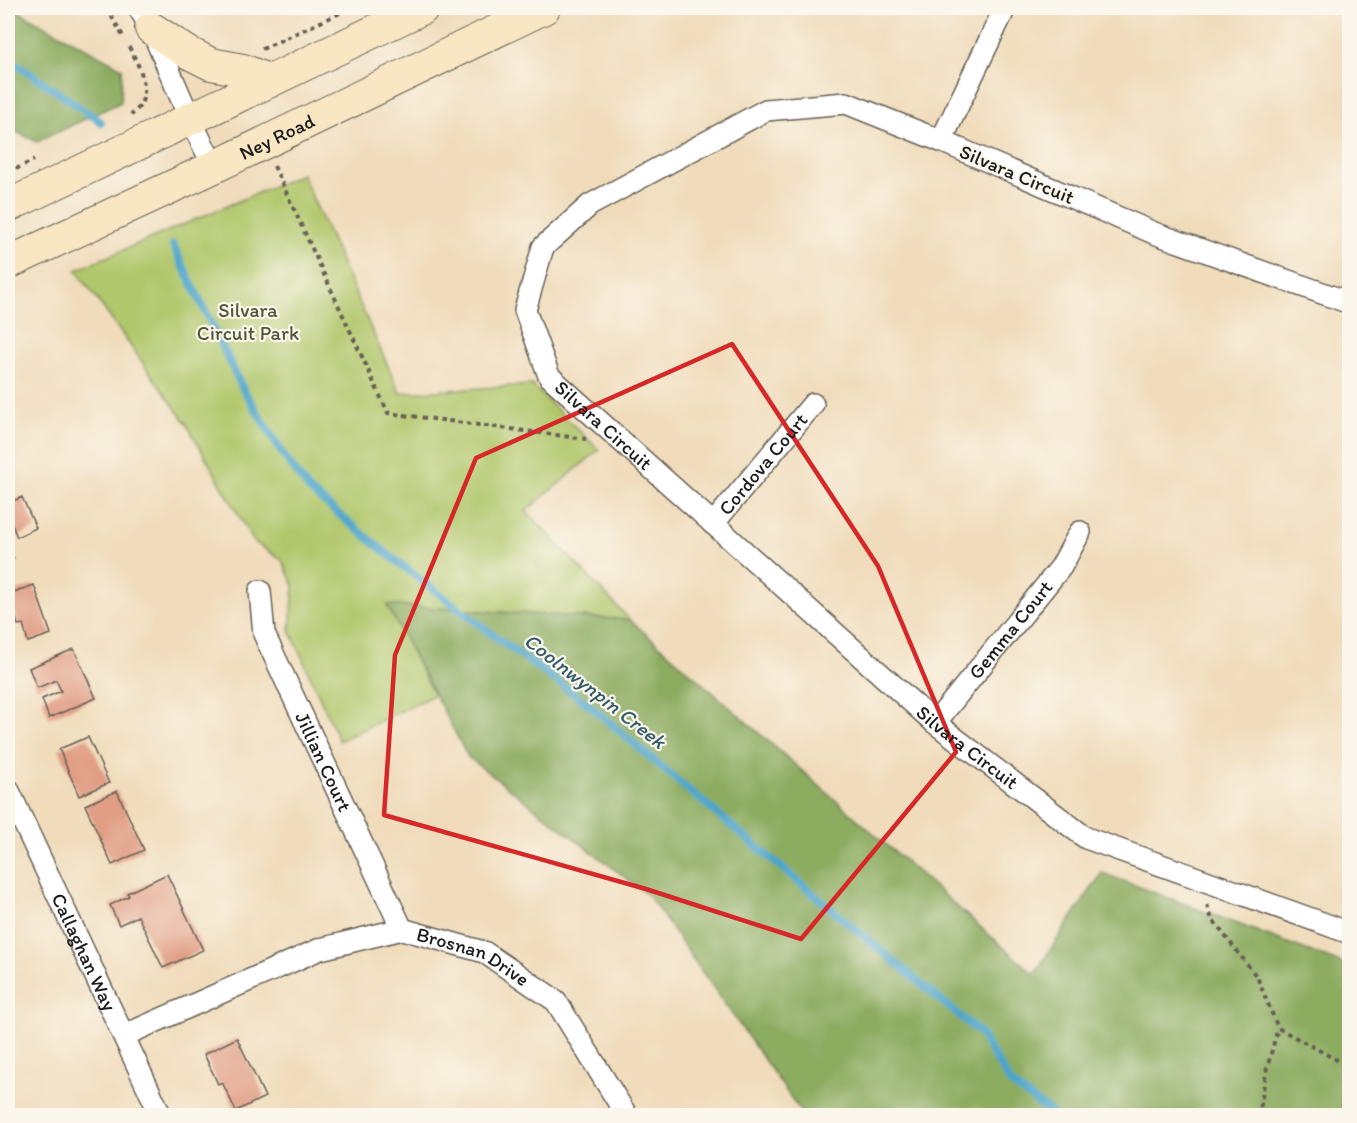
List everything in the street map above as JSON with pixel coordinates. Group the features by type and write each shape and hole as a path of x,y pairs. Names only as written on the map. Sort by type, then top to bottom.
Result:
{"main road":[{"path":"8,206 423,8"},
{"name":"Ney Road","path":"8,263 214,167 544,8"},
{"path":"145,18 187,52 211,64 243,70 270,81"}],"street":[{"path":"941,141 1005,8"},
{"path":"145,18 214,167"},
{"name":"Silvara Circuit","path":"1350,303 1154,233 941,141 846,103 766,110 590,205 543,247 525,310 549,376 935,723 1086,838 1350,933"},
{"name":"Cordova Court","path":"713,524 813,404"},
{"name":"Gemma Court","path":"935,723 1061,567 1080,532"},
{"name":"Jillian Court","path":"260,591 264,634 402,929"},
{"name":"Callaghan Way","path":"8,789 161,1116"},
{"name":"Brosnan Drive","path":"125,1035 320,949 402,929 484,952 556,1001 626,1115"}],"path":[{"path":"107,8 137,61 145,84 142,102 133,114 123,119"},
{"path":"257,50 271,46 351,8"},
{"path":"263,143 388,413 625,445"},
{"path":"8,172 39,158"},
{"path":"1206,881 1204,899 1212,919 1257,977 1278,1028 1266,1072 1259,1116"},
{"path":"1278,1028 1350,1067"}],"highlighted area":[{"path":"732,344 878,566 956,752 801,939 646,889 384,815 395,655 476,458"}],"green space":[{"path":"8,8 12,8 122,68 121,102 37,142 8,128"},
{"name":"Silvara Circuit Park","path":"302,174 400,393 532,385 599,450 526,511 630,620 387,605 434,695 339,741 290,630 294,586 282,560 254,542 186,423 76,270"},
{"path":"387,605 630,620 1034,974 1102,873 1349,966 1349,1115 942,1116 931,1106 912,1115 803,1115 648,895 468,757"},
{"path":"931,1106 942,1115 912,1116"}],"building":[{"path":"22,497 36,528 17,537 8,515 8,503"},
{"path":"8,545 14,559 8,562"},
{"path":"34,585 51,634 28,642 23,624 18,625 8,594"},
{"path":"74,649 96,698 49,718 42,699 61,691 56,680 37,688 29,668"},
{"path":"88,737 109,783 79,796 59,749"},
{"path":"117,791 144,850 112,865 85,805"},
{"path":"167,874 203,950 163,968 138,916 119,925 110,905 129,896 127,893"},
{"path":"237,1038 265,1097 236,1111 222,1082 218,1084 204,1054"}],"waterway":[{"name":"Coolnwynpin Creek","path":"8,61 18,65 101,122"},
{"name":"Coolnwynpin Creek","path":"173,245 243,389 284,456 309,490 390,556 588,704 979,1032 1011,1084 1056,1116"}]}
